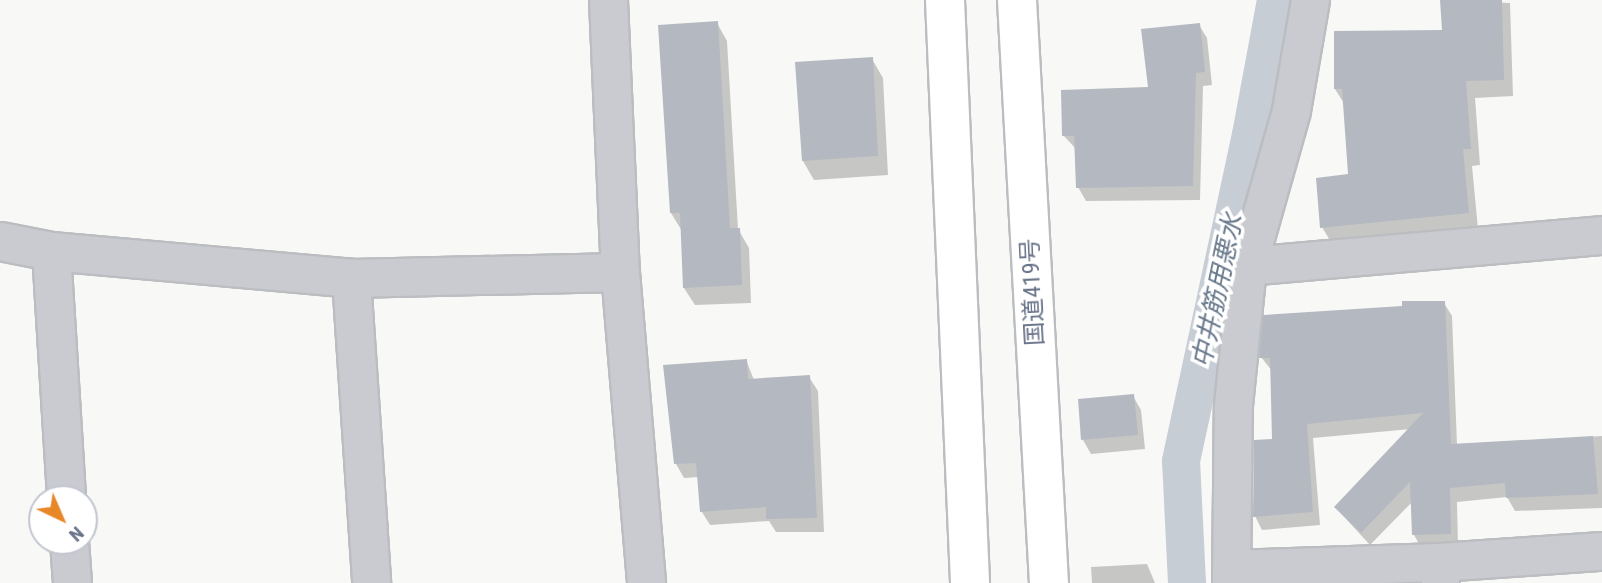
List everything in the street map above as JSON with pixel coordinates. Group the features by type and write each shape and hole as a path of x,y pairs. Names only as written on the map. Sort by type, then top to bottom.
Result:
{"highway":[{"path":"945,0 970,583"},
{"name":"国道419号","path":"1017,0 1049,583"}],"street":[{"path":"608,0 620,272 646,583"},
{"path":"1310,0 1291,110 1247,267 1233,405 1231,576 1440,573 1602,551"},
{"path":"1247,267 1602,235"},
{"path":"0,241 51,251 351,278 620,272"},
{"path":"51,251 65,485"},
{"path":"351,278 371,583"},
{"path":"70,555 72,583"}],"building":[{"path":"1440,0 1502,0 1504,80 1466,81 1471,149 1463,149 1469,213 1320,228 1316,178 1348,174 1342,89 1334,89 1334,31 1442,30"},
{"path":"718,21 730,228 740,228 742,285 683,288 680,213 670,213 658,25"},
{"path":"1200,23 1205,72 1196,73 1193,186 1076,188 1074,136 1062,136 1061,90 1148,87 1141,29"},
{"path":"873,57 878,156 802,161 795,62"},
{"path":"1402,301 1445,301 1451,444 1593,436 1598,494 1506,498 1505,483 1450,488 1451,534 1412,535 1410,482 1361,533 1334,507 1423,413 1307,424 1313,512 1253,517 1254,440 1272,439 1270,358 1259,358 1263,315 1402,306"},
{"path":"747,359 748,379 810,375 817,518 766,519 766,507 700,512 696,463 674,464 663,365"},
{"path":"1134,394 1138,435 1081,440 1078,399"}],"waterway":[{"name":"中井筋用悪水","path":"1187,583 1181,461 1251,135 1276,0"}]}
